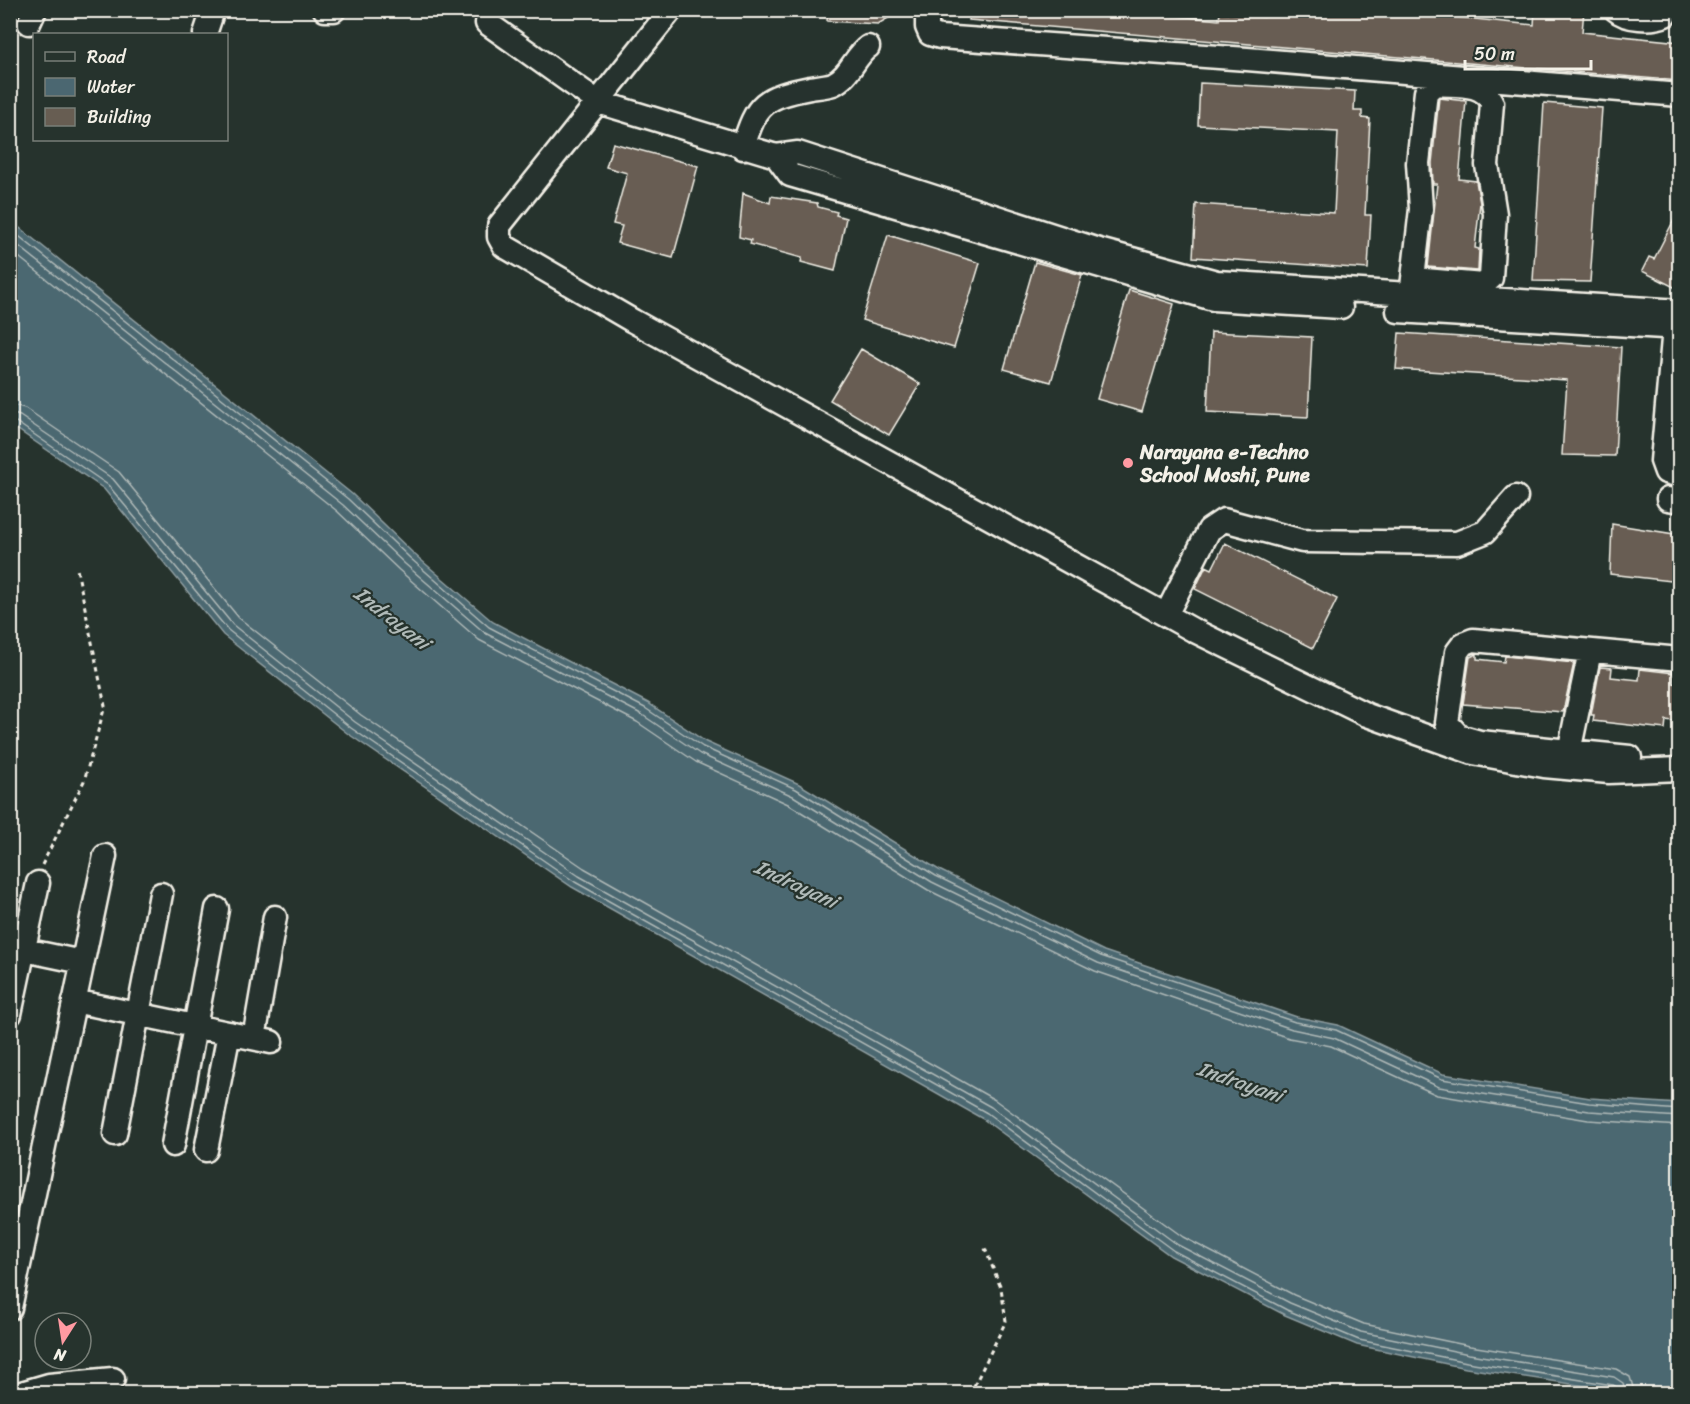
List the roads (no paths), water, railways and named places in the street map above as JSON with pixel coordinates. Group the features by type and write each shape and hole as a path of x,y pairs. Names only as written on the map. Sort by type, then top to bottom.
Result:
{"street":[{"path":"205,33 213,10"},
{"path":"325,10 334,10"},
{"path":"671,10 499,226 499,237 504,246 633,321 1166,615 1367,715 1473,753 1544,766 1610,772 1680,769"},
{"path":"927,10 927,27 930,34 940,37 1246,59 1680,95"},
{"path":"1616,10 1623,16 1659,18 1665,15 1666,10"},
{"path":"487,23 598,102 743,148 776,156 798,153 899,197 1167,277 1348,300 1676,320"},
{"path":"743,148 750,125 760,108 776,95 834,83 857,63 868,47"},
{"path":"1348,300 1412,288 1489,283 1496,214 1487,165 1492,103 1489,96 1480,88 1435,84 1426,92 1418,163 1421,209 1412,288"},
{"path":"1412,288 1676,320"},
{"path":"1676,320 1675,358 1662,461 1666,472 1680,476"},
{"path":"1166,615 1209,530 1224,520 1235,520 1286,537 1311,542 1457,543 1485,532 1516,497"},
{"path":"1680,659 1473,640 1463,644 1457,652 1447,723 1459,736 1480,742 1615,757 1680,756"},
{"path":"1569,752 1590,651"},
{"path":"10,1308 105,856"},
{"path":"10,1014 17,948 39,877"},
{"path":"115,1134 161,894"},
{"path":"174,1145 217,909"},
{"path":"74,1001 262,1040 275,917"},
{"path":"17,948 82,962"},
{"path":"206,1149 229,1033"},
{"path":"18,1394 49,1385 113,1379"}],"water":[{"name":"Indrayani","path":"11,221 352,494 414,554 493,622 648,703 706,742 799,784 939,870 1104,951 1297,1017 1338,1025 1443,1074 1590,1098 1679,1104 1679,1393 1631,1393 1466,1368 1357,1345 1285,1315 1171,1256 983,1119 572,887 347,733 223,635 104,489 11,425"}],"place":[{"name":"Narayana e-Techno School Moshi, Pune","path":"1128,463"}]}
